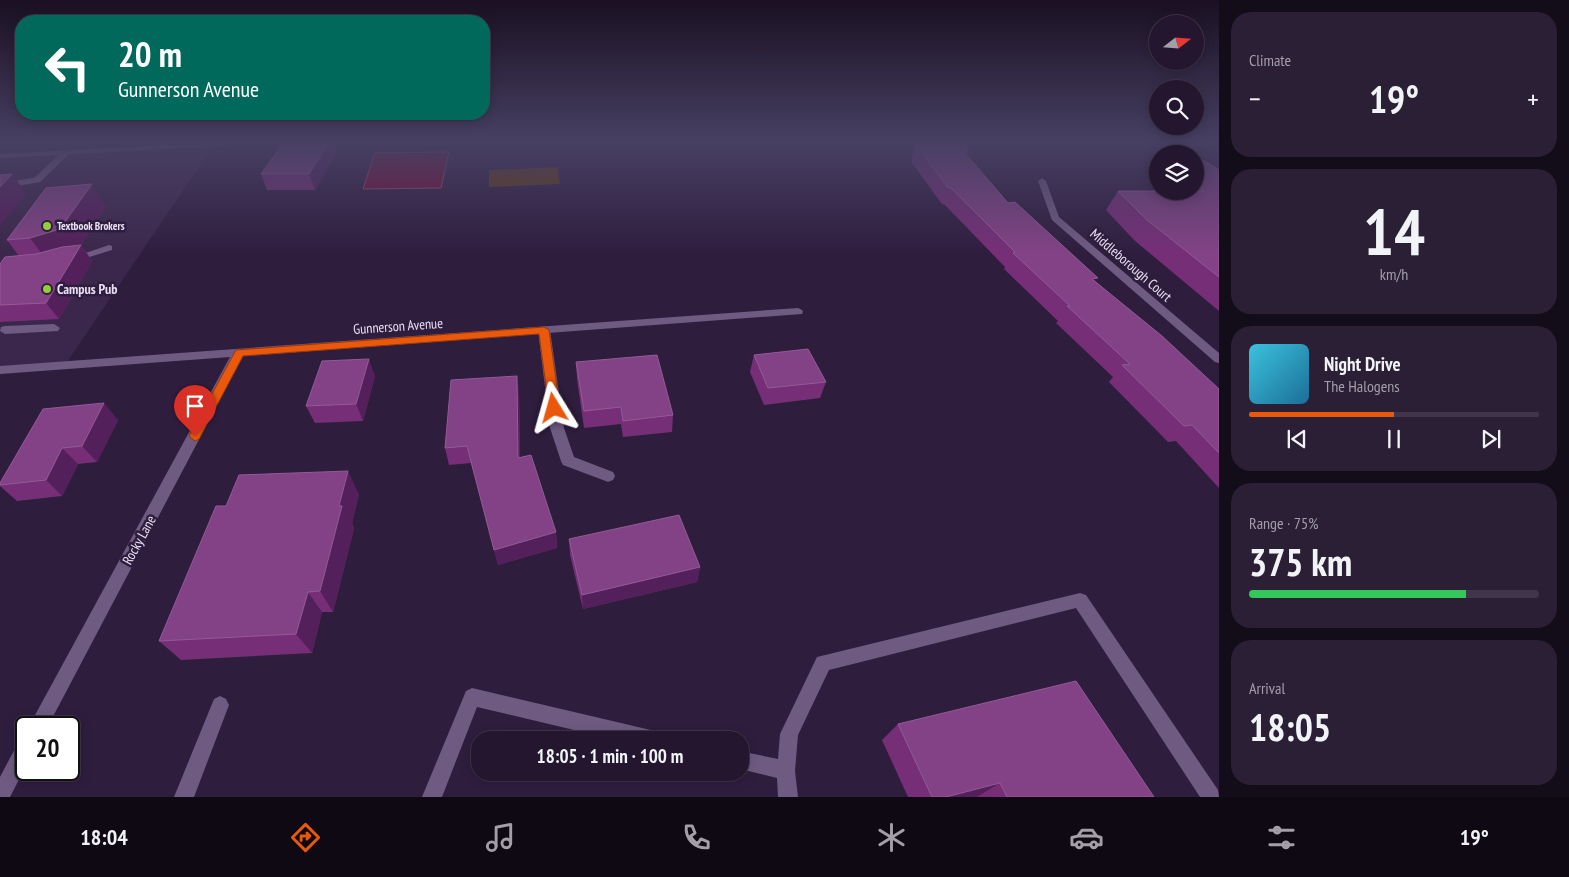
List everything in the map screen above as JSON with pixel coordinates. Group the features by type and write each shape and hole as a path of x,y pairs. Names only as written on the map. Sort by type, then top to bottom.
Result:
{"street":[{"path":"0,186 38,179"},
{"name":"Middleborough Court","path":"1042,181 1055,218 1219,359"},
{"path":"65,261 109,248"},
{"name":"Gunnerson Avenue","path":"0,370 798,312"},
{"path":"2,332 54,328"},
{"path":"544,330 557,428 568,461 608,476"},
{"name":"Rocky Lane","path":"43,716 240,352"},
{"path":"788,797 786,771 790,734 823,663 1080,600 1211,797"},
{"path":"432,797 472,697 617,731"},
{"path":"184,797 220,705"},
{"path":"749,762 786,771"},
{"path":"0,796 15,768"}],"shaded area":[{"path":"0,179 191,179 65,365 0,370"},
{"path":"366,179 443,179 441,188 363,189"},
{"path":"489,179 559,179 560,184 489,187"}],"building":[{"path":"0,179 7,179 0,187"},
{"path":"942,179 988,179 1008,203 1015,202 1098,278 1092,279 1162,336 1219,389 1219,453 1192,425 1184,426 1122,365 1130,364 1067,306 1070,306 1013,253 1015,252 951,188 948,188"},
{"path":"1204,179 1219,179 1219,277 1147,220 1118,191 1149,191 1149,200 1204,200"},
{"path":"92,184 60,229 30,238 7,240 46,188"},
{"path":"81,245 46,303 0,305 0,264 5,257 36,254 62,247"},
{"path":"808,349 826,382 768,388 754,355"},
{"path":"657,355 673,415 623,421 621,407 584,411 576,362"},
{"path":"369,359 356,404 306,406 322,361"},
{"path":"517,376 518,458 531,455 556,532 494,550 467,446 445,448 451,380"},
{"path":"104,403 82,446 62,448 46,480 0,485 43,409"},
{"path":"348,471 339,506 342,506 320,591 308,592 296,634 159,641 216,506 226,506 239,475"},
{"path":"679,515 700,567 582,595 569,539"},
{"path":"1076,681 1154,797 1007,797 1000,783 946,797 932,797 898,724"}],"place":[{"name":"Textbook Brokers","path":"47,226"},
{"name":"Campus Pub","path":"47,289"}],"route":[{"path":"195,436 240,352 544,330 554,408"}]}
